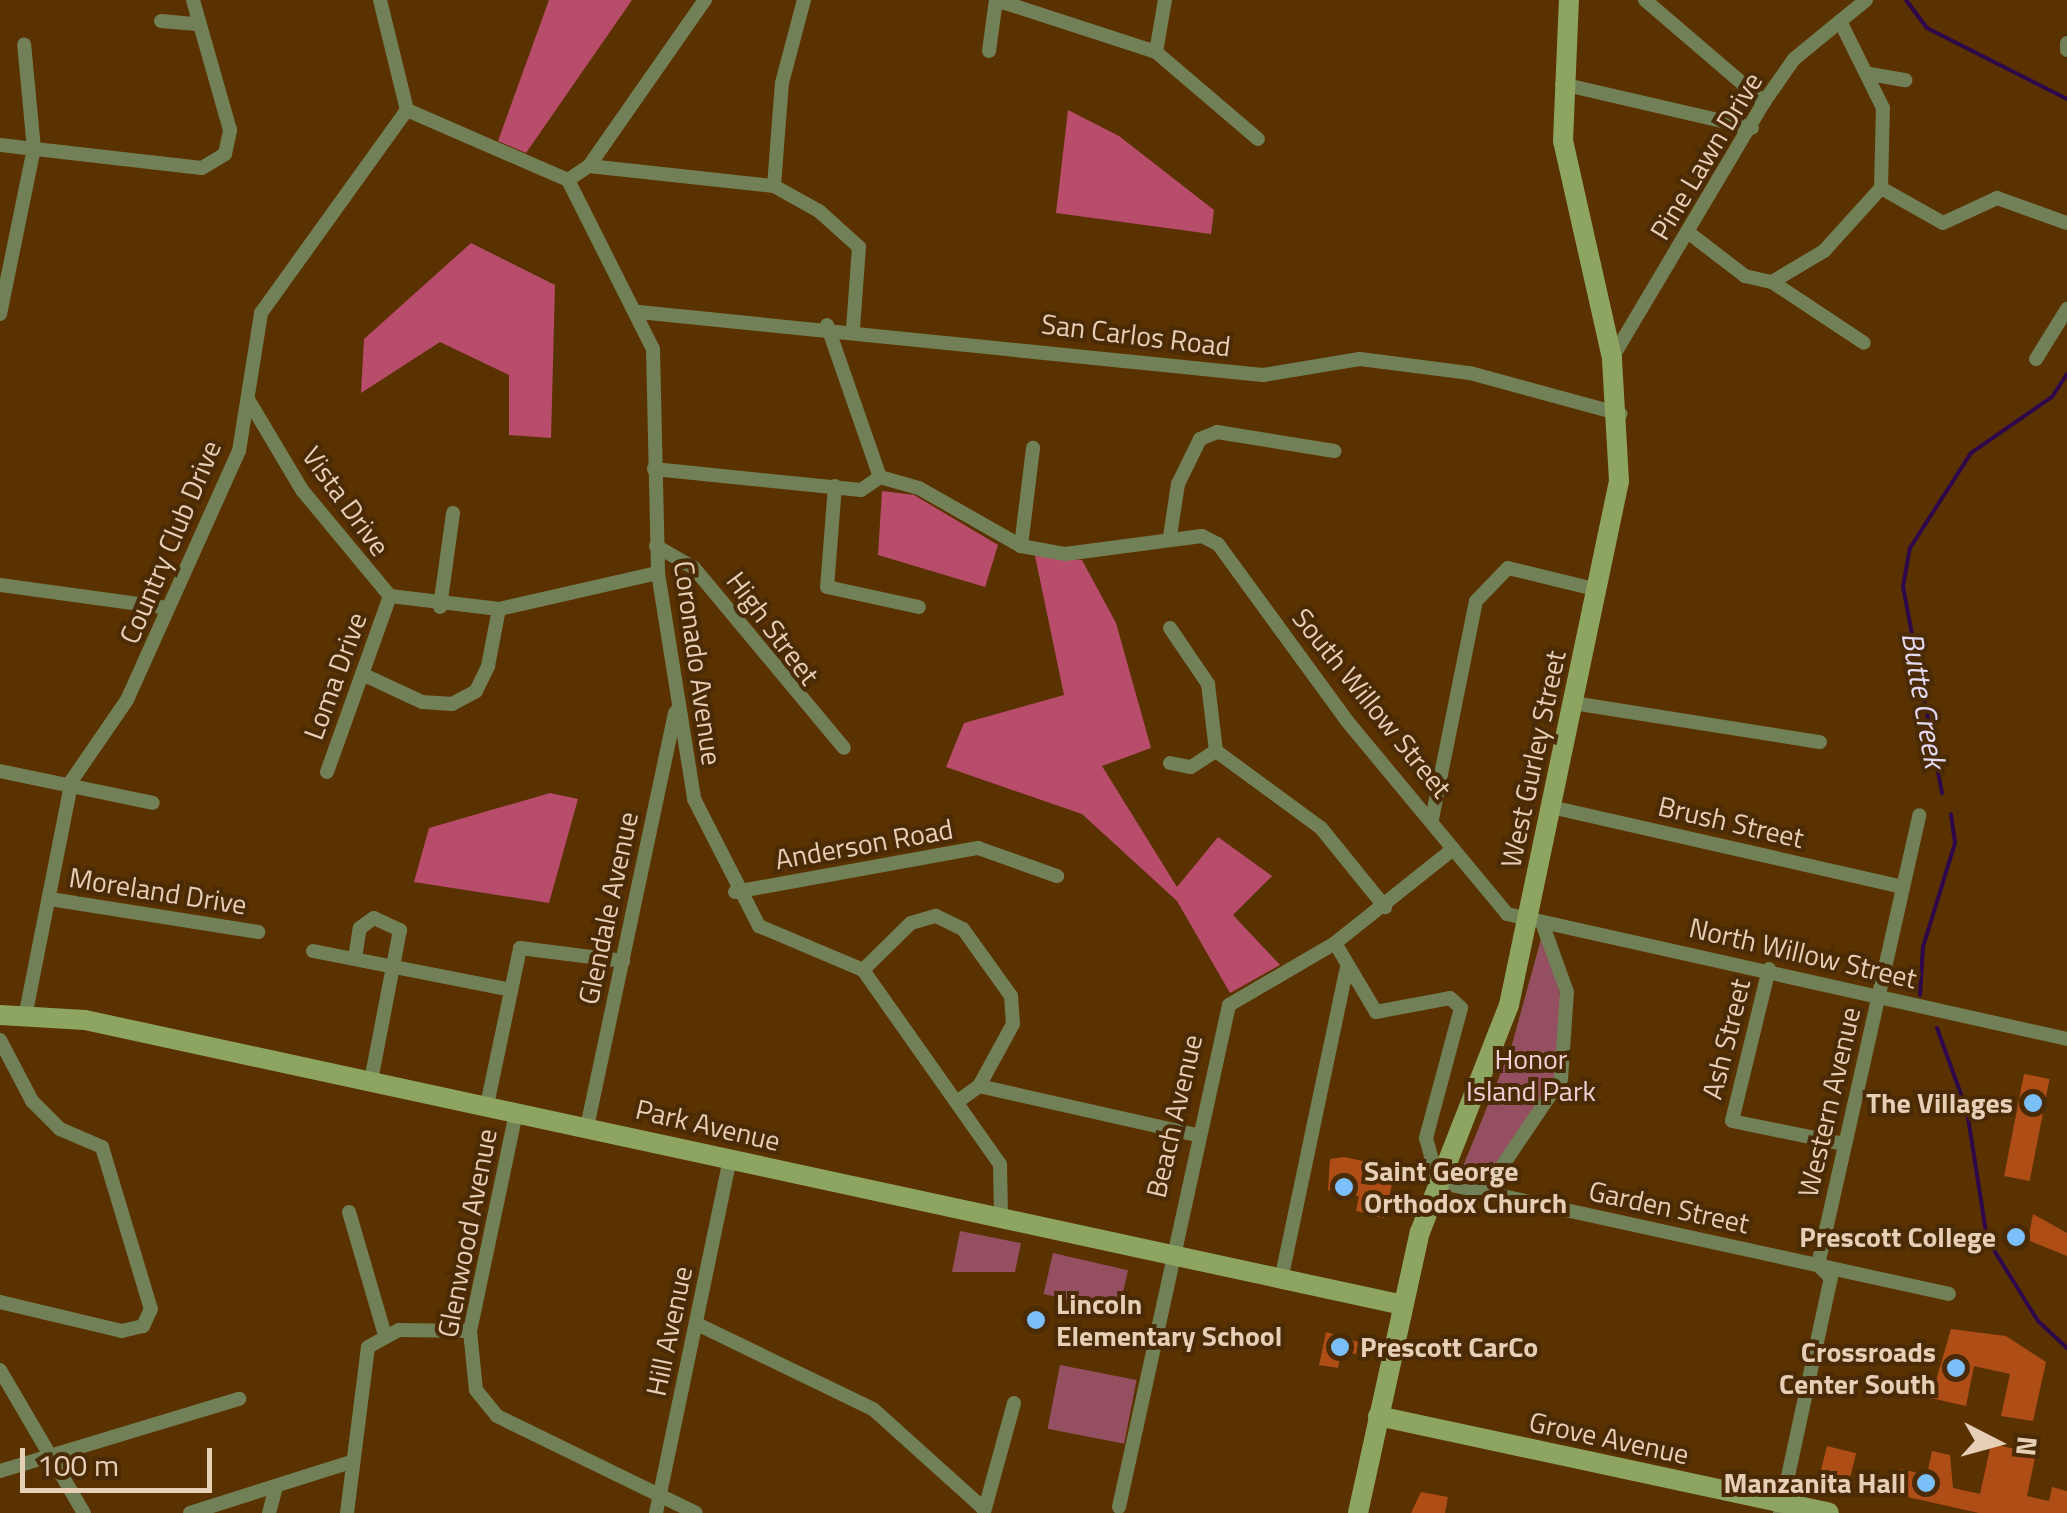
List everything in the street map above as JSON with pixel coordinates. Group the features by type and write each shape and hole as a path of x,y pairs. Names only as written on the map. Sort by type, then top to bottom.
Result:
{"main road":[{"name":"West Gurley Street","path":"1358,1513 1403,1305 1438,1182 1492,1056 1535,925 1551,808 1598,590 1621,414 1612,358 1571,198 1562,84 1570,0"},
{"name":"Park Avenue","path":"0,1016 26,1012 371,1080 1403,1305"},
{"name":"Grove Avenue","path":"1378,1416 1781,1508 1829,1513"}],"street":[{"path":"0,146 202,168 225,154 230,130 194,24 192,0"},
{"path":"380,0 407,110 568,180 588,166 704,0"},
{"path":"774,186 782,83 804,0"},
{"path":"989,51 996,0 1156,52 1258,139"},
{"path":"1156,52 1165,0"},
{"path":"1646,0 1764,102"},
{"name":"Pine Lawn Drive","path":"1612,358 1764,102 1794,59 1866,0"},
{"path":"160,21 194,24"},
{"path":"1772,282 1824,251 1881,188 1883,108 1870,74 1840,21"},
{"path":"0,314 34,149 24,44"},
{"path":"1870,74 1905,80"},
{"path":"1562,84 1752,128"},
{"name":"Country Club Drive","path":"26,1012 72,780 127,700 239,452 260,312 407,110"},
{"path":"588,166 774,186 819,211 859,247 854,328"},
{"name":"Coronado Avenue","path":"568,180 638,312 652,349 658,573 694,799 735,892 760,926 863,970"},
{"path":"1881,188 1943,223 1997,198 2067,223"},
{"path":"1689,233 1745,276 1772,282 1864,343"},
{"path":"2036,359 2067,309"},
{"name":"San Carlos Road","path":"638,312 827,325 1263,375 1360,359 1470,373 1621,414"},
{"path":"827,325 880,477"},
{"name":"Vista Drive","path":"249,401 302,490 390,596 440,607 499,609 658,573"},
{"path":"880,477 919,488 1022,546 1065,554 1170,536 1178,484 1200,439 1218,432 1334,450"},
{"path":"1022,546 1033,448"},
{"path":"654,469 861,490 880,477"},
{"path":"835,486 827,587 920,607"},
{"path":"440,607 453,513"},
{"name":"South Willow Street","path":"1170,536 1218,544 1452,849 1507,914 1535,925"},
{"name":"High Street","path":"656,546 694,568 844,748"},
{"path":"1432,819 1476,601 1508,568 1598,590"},
{"path":"0,585 167,608"},
{"name":"Loma Drive","path":"326,772 390,596"},
{"path":"362,674 422,702 452,704 482,679 499,609"},
{"path":"1170,628 1208,684 1216,752 1321,828 1385,908"},
{"name":"Glendale Avenue","path":"587,1127 678,700"},
{"path":"1573,703 1820,742"},
{"path":"1170,763 1191,767 1216,752"},
{"path":"0,771 72,780 153,803"},
{"name":"Brush Street","path":"1551,808 1900,886"},
{"name":"Western Avenue","path":"1781,1508 1831,1278 1818,1265 1900,886 1920,815"},
{"name":"Anderson Road","path":"735,892 978,848 1057,876"},
{"name":"Beach Avenue","path":"1119,1507 1154,1371 1169,1255 1229,1004 1335,943 1385,908 1452,849"},
{"name":"Moreland Drive","path":"50,900 258,932"},
{"path":"958,1101 979,1086 1013,1024 1011,996 962,929 936,916 911,923 863,970 1000,1164 1001,1218"},
{"path":"355,958 360,928 374,918 400,930 399,963 371,1080"},
{"path":"1484,1193 1490,1170 1544,1115 1561,1079 1568,992 1535,925"},
{"name":"North Willow Street","path":"1535,925 1769,969 2067,1039"},
{"path":"1335,943 1376,1012 1450,998 1461,1008 1426,1138 1438,1182"},
{"name":"Glenwood Avenue","path":"486,1106 520,948 623,961"},
{"path":"313,951 399,963 512,990"},
{"path":"1280,1280 1347,967"},
{"name":"Ash Street","path":"1769,969 1732,1121 1844,1144"},
{"path":"0,1040 32,1102 60,1128 102,1146 151,1309 143,1326 122,1331 0,1302"},
{"path":"979,1086 1197,1134"},
{"name":"Glenwood Avenue","path":"516,1112 470,1331 468,1362 498,1416 660,1494"},
{"name":"Hill Avenue","path":"656,1513 730,1158"},
{"name":"Garden Street","path":"1438,1182 1949,1294"},
{"path":"349,1212 385,1335"},
{"path":"697,1324 873,1409 984,1511 1014,1403"},
{"path":"347,1513 348,1463 368,1347 385,1335 470,1331"},
{"path":"0,1370 84,1513"},
{"path":"0,1470 239,1399"},
{"path":"190,1513 348,1463"},
{"path":"269,1513 276,1487"},
{"path":"660,1494 696,1513"}],"green space":[{"name":"Honor Island Park","path":"1544,928 1570,1037 1545,1115 1491,1171 1484,1193 1455,1186 1511,1048"},
{"path":"960,1231 1021,1243 1015,1272 952,1272"},
{"path":"1053,1253 1128,1270 1119,1311 1044,1294"},
{"path":"1060,1365 1137,1380 1124,1444 1048,1429"}],"shaded area":[{"path":"549,0 632,0 526,153 498,141"},
{"path":"1068,110 1119,136 1214,210 1211,234 1056,213"},
{"path":"471,243 555,285 551,438 509,435 509,375 440,342 361,393 364,339"},
{"path":"882,491 914,495 998,545 985,587 878,555"},
{"path":"1035,556 1082,560 1116,623 1151,748 1102,766 1177,887 1218,837 1272,876 1233,915 1280,965 1230,993 1177,901 1082,814 946,767 964,723 1064,695"},
{"path":"550,793 578,799 549,903 414,882 429,828"}],"building":[{"path":"2024,1074 2050,1079 2030,1181 2004,1176"},
{"name":"Saint George Orthodox Church","path":"1344,1157 1396,1168 1384,1218 1356,1211 1359,1196 1328,1190 1330,1159"},
{"path":"2033,1214 2067,1233 2067,1256 2028,1240"},
{"path":"1951,1329 2006,1336 2046,1362 2033,1421 2001,1416 2010,1374 1974,1366 1966,1406 1931,1398"},
{"name":"Prescott CarCo","path":"1326,1332 1358,1342 1356,1354 1341,1352 1338,1368 1319,1365"},
{"path":"1991,1444 2036,1453 2027,1496 2049,1501 2052,1487 2067,1491 2067,1513 1979,1513 1894,1494 1900,1469 1927,1475 1932,1451 1950,1455 1953,1488 1980,1494"},
{"path":"1827,1446 1856,1453 1849,1483 1820,1476"},
{"path":"1421,1492 1448,1497 1445,1513 1411,1513"}],"waterway":[{"name":"Butte Creek","path":"1906,0 1927,28 2067,99"},
{"name":"Butte Creek","path":"1942,793 1903,587 1910,548 1971,453 2052,397 2067,374"},
{"name":"Butte Creek","path":"1920,995 1923,947 1955,843 1951,814"},
{"name":"Butte Creek","path":"1937,1028 1967,1111 1987,1239 2038,1321 2067,1348"}],"place":[{"name":"The Villages","path":"2033,1103"},
{"name":"Saint George Orthodox Church","path":"1344,1187"},
{"name":"Prescott College","path":"2016,1237"},
{"name":"Lincoln Elementary School","path":"1036,1320"},
{"name":"Prescott CarCo","path":"1340,1347"},
{"name":"Crossroads Center South","path":"1956,1368"},
{"name":"Manzanita Hall","path":"1926,1483"}]}
